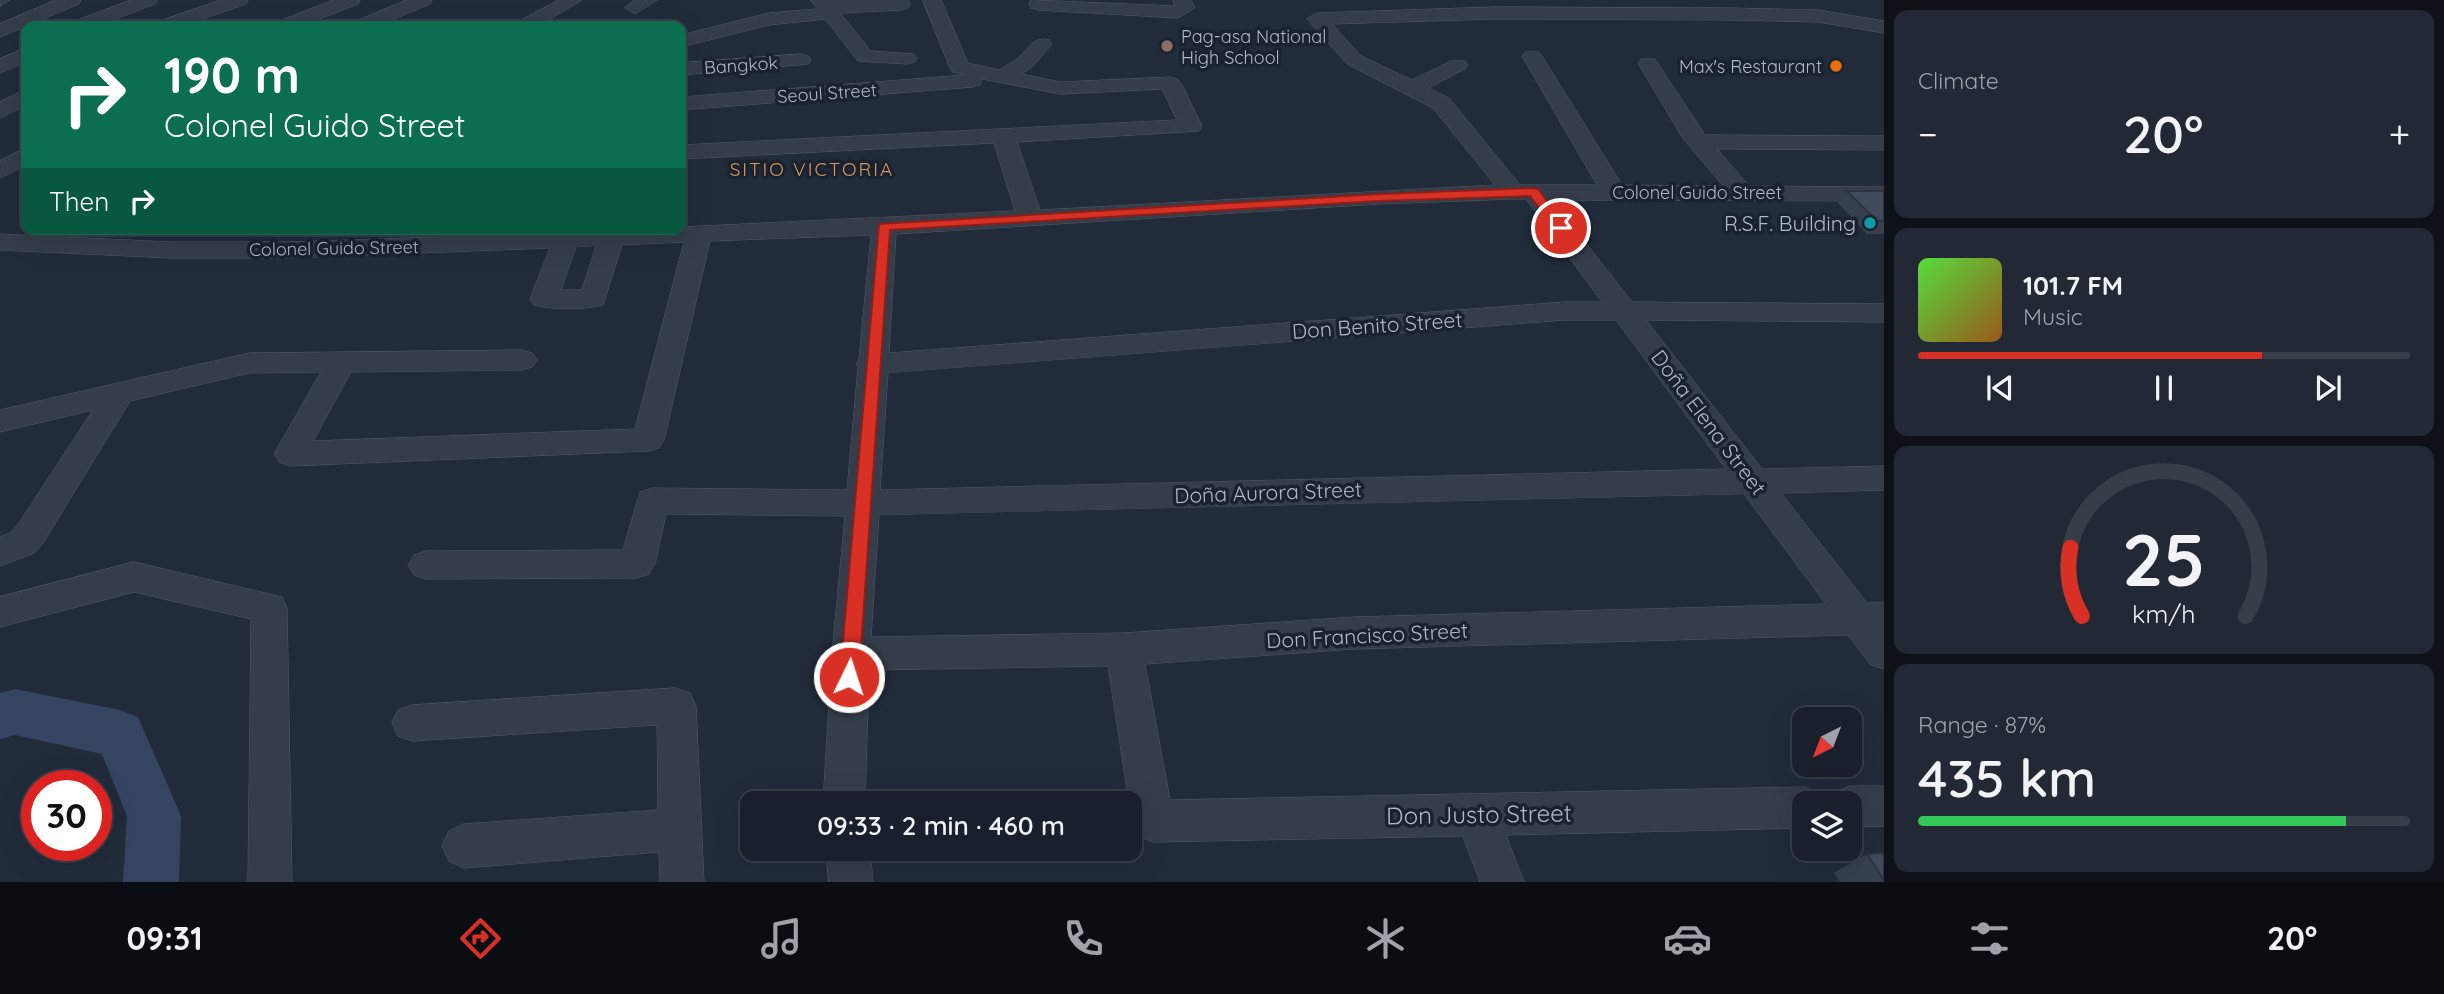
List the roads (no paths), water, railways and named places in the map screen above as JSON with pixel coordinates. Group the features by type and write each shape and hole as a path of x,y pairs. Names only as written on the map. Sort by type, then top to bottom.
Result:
{"street":[{"path":"23,21 72,0"},
{"path":"93,21 148,0"},
{"path":"178,21 239,0"},
{"path":"297,21 351,0"},
{"path":"373,21 423,0"},
{"path":"755,0 824,93"},
{"path":"932,0 967,75"},
{"path":"1800,0 1818,16 1884,27"},
{"path":"533,21 570,1"},
{"path":"686,40 826,7 901,4"},
{"path":"1038,4 1183,5"},
{"path":"826,7 865,57 907,58"},
{"name":"Doña Elena Street","path":"1818,16 1605,12 1383,15 1318,19 1354,60 1441,103 1523,192 1624,310 1754,481 1871,618 1884,653"},
{"path":"0,31 21,22"},
{"path":"1002,77 1025,63 1042,44"},
{"path":"1532,56 1613,191"},
{"path":"0,69 21,57"},
{"name":"Bangkok","path":"686,69 801,60"},
{"path":"1648,63 1698,142 1741,192"},
{"path":"1413,89 1458,65"},
{"path":"0,69 21,74"},
{"name":"Seoul Street","path":"686,104 824,93 967,75 1002,77 1060,88 1102,83 1170,83 1191,126 1003,135"},
{"path":"0,111 21,99"},
{"path":"686,152 1003,135 1030,218"},
{"path":"1698,142 1884,143"},
{"path":"0,171 21,158"},
{"name":"Colonel Guido Street","path":"686,234 884,227 1366,198 1523,192 1884,194"},
{"path":"845,791 871,364 884,227"},
{"path":"83,246 97,235"},
{"name":"Colonel Guido Street","path":"4,248 83,246 286,250 565,241 640,235"},
{"path":"342,362 290,454 648,440 699,235"},
{"path":"565,241 544,299 593,299 611,239"},
{"name":"Don Benito Street","path":"871,364 1565,311 1884,313"},
{"path":"0,421 249,363 522,360"},
{"path":"0,552 22,543 31,533 120,393"},
{"name":"Doña Aurora Street","path":"426,565 637,564 652,501 863,503 1884,478"},
{"path":"0,612 134,577 269,608 270,882"},
{"name":"Don Francisco Street","path":"851,654 1124,649 1354,633 1871,618"},
{"name":"Don Justo Street","path":"1124,649 1153,821 1792,808"},
{"path":"412,723 676,706 682,882"},
{"path":"1862,807 1884,806"},
{"path":"1477,814 1502,882"},
{"path":"464,846 681,829"},
{"path":"849,861 850,882"}],"waterway":[{"path":"0,716 15,712 120,734 154,816 151,882"}],"place":[{"name":"Pag-asa National High School","path":"1167,46"},
{"name":"Max's Restaurant","path":"1836,66"},
{"name":"R.S.F. Building","path":"1870,223"}],"district":[{"name":"SITIO VICTORIA","path":"812,169"}]}
